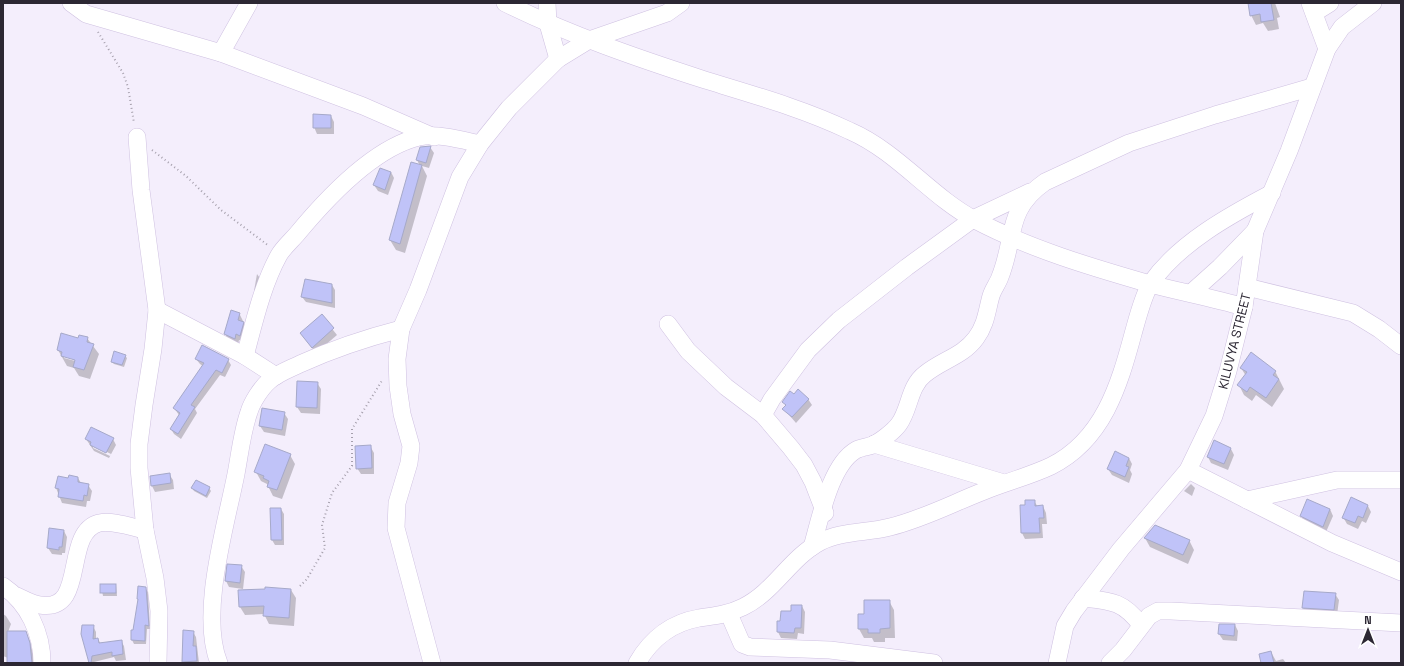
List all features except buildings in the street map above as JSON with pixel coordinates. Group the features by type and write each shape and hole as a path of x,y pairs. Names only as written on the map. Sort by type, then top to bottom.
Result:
{"street":[{"path":"71,3 86,14 221,53 363,106 434,136 480,144"},
{"path":"221,53 249,3"},
{"path":"505,3 548,24 589,40 791,106 852,132 895,158 940,196 973,219 1011,238 1150,284 1244,307"},
{"path":"547,3 548,24 558,59"},
{"path":"432,663 427,639 396,528 398,503 409,463 411,446 402,414 397,359 401,329 418,290 460,177 480,144 509,108 558,59 589,40 667,13 681,3"},
{"path":"1327,49 1312,8 1330,3"},
{"name":"KILUVYA STREET","path":"1057,663 1065,626 1083,598 1121,548 1188,470 1214,416 1228,371 1244,307 1255,231 1272,193 1327,49 1342,27 1373,3"},
{"path":"762,415 808,350 839,320 907,267 973,219 1045,182 1129,143 1214,115 1312,87"},
{"path":"245,356 256,318 280,254 308,220 345,184 374,160 398,144 420,137 434,136"},
{"path":"137,137 141,190 157,310 139,444 139,468 144,530 158,598 158,663"},
{"path":"812,547 835,475 848,456 857,450 874,444 899,426 906,412 916,384 924,374 963,353 977,338 985,321 992,293 1000,277 1015,218 1021,204 1032,190"},
{"path":"637,663 646,647 661,633 676,624 696,619 729,614 755,602 812,547 835,537 889,528 930,515 1004,483 1051,466 1074,452 1096,427 1114,398 1136,322 1150,284 1174,257 1203,234 1233,214 1272,193"},
{"path":"1191,293 1220,267 1255,231"},
{"path":"1247,287 1353,313 1379,329 1401,346"},
{"path":"157,310 245,356 276,376"},
{"path":"668,324 688,351 726,387 762,415 804,465 813,482 835,537"},
{"path":"219,663 213,638 214,596 223,532 241,439 249,410 267,382 276,376 329,351 365,338 401,329"},
{"path":"874,444 1004,483"},
{"path":"1188,470 1332,543 1401,572"},
{"path":"1247,500 1337,480 1401,480"},
{"path":"3,586 17,596 38,605 55,605 61,601 68,590 83,535 90,528 99,523 107,522 144,530"},
{"path":"17,596 39,635 42,650 42,663"},
{"path":"1083,598 1118,604 1132,613 1141,626"},
{"path":"1110,663 1123,650 1148,616 1158,611 1401,623"},
{"path":"729,614 742,644 750,647 830,650 934,663"}],"path":[{"path":"86,14 123,73 128,87 137,137 186,176 221,210 280,254"},
{"path":"300,586 307,579 325,548 322,525 332,493 352,466 352,429 377,387 397,359"}]}
